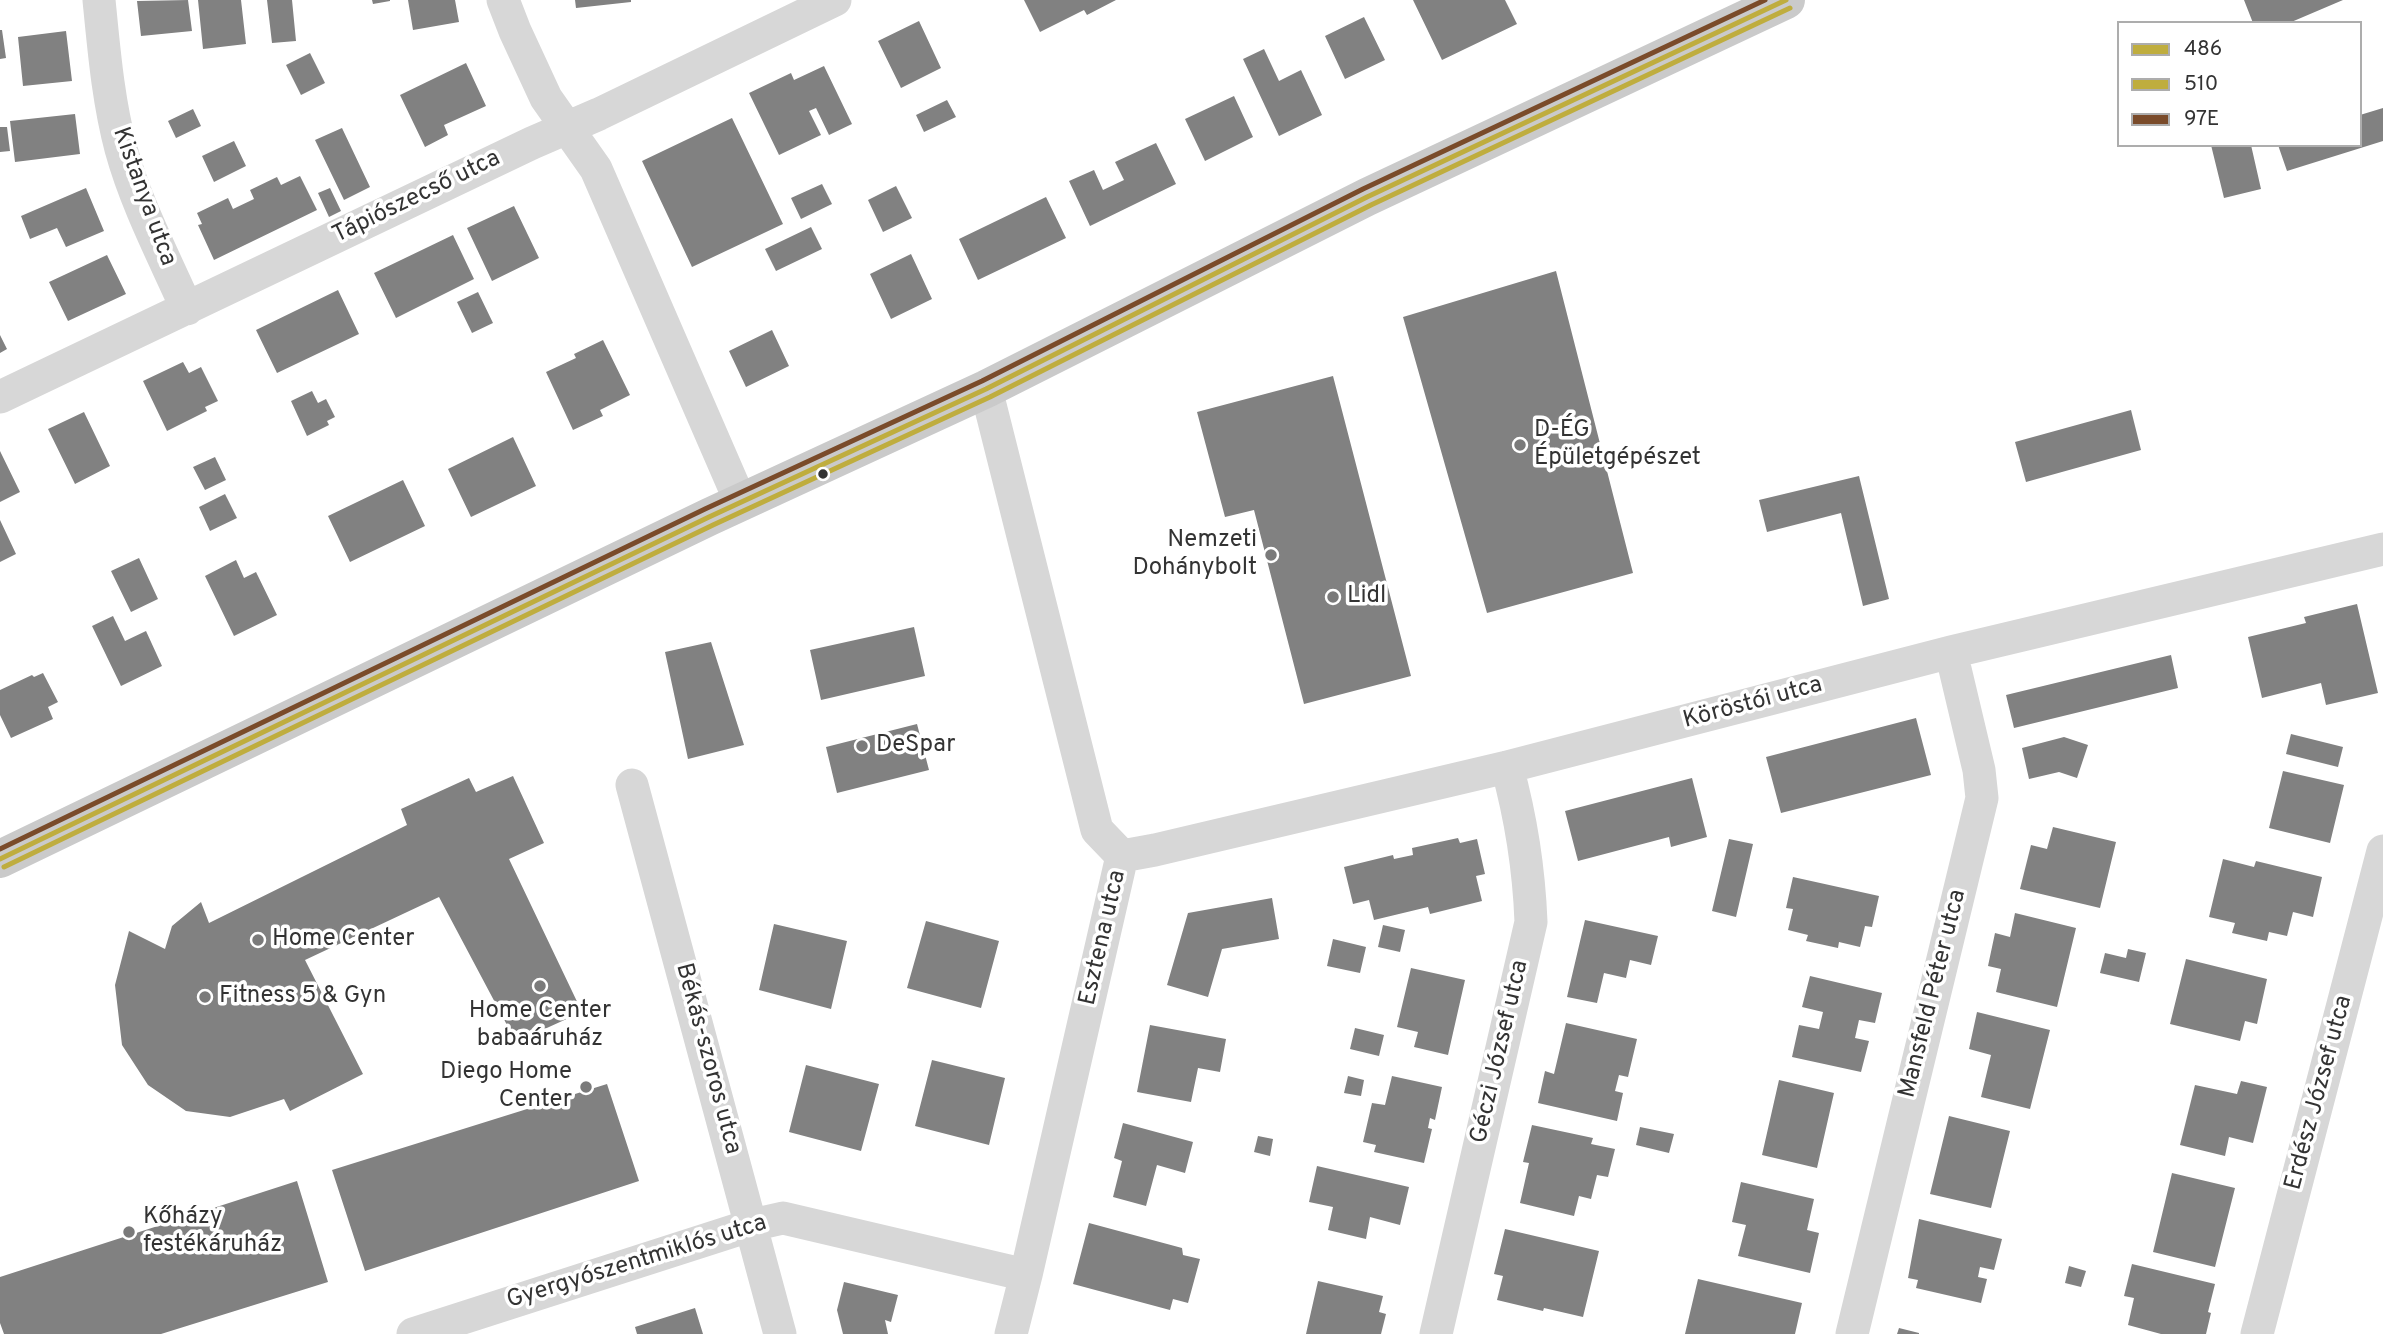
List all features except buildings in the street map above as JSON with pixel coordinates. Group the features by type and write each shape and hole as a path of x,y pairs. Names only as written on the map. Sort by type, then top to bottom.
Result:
{"main road":[{"path":"0,859 741,503 986,389 1367,197 1786,0"}],"street":[{"name":"Kistanya utca","path":"99,0 110,99 122,152 187,309"},
{"path":"503,0 514,31 546,98 596,169 741,503"},
{"name":"Tápiószecső utca","path":"0,397 566,127 599,114 818,4"},
{"name":"Esztena utca","path":"986,389 1097,830 1122,856 1011,1334"},
{"name":"Köröstói utca","path":"1122,856 1507,767 1951,652 2383,548"},
{"name":"Mansfeld Péter utca","path":"1852,1334 1982,799 1979,770 1951,652"},
{"name":"Géczi József utca","path":"1436,1334 1531,922 1530,884 1507,767"},
{"name":"Békás-szoros utca","path":"632,785 780,1334"},
{"name":"Erdész József utca","path":"2257,1334 2383,851"},
{"name":"Gyergyószentmiklós utca","path":"413,1334 752,1225 783,1218 1026,1275"}],"transit line":[{"name":"97E","path":"0,849 705,509 982,381 1363,189 1765,0"},
{"name":"486","path":"0,859 709,517 986,389 1367,197 1786,0"},
{"name":"510","path":"4,867 713,525 990,397 1371,205 1790,8"}],"place":[{"name":"D-ÉG Épületgépészet","path":"1520,445"},
{"name":"Nemzeti Dohánybolt","path":"1271,555"},
{"name":"Lidl","path":"1333,597"},
{"name":"DeSpar","path":"862,746"},
{"name":"Home Center","path":"258,940"},
{"name":"Home Center babaáruház","path":"540,986"},
{"name":"Fitness 5 & Gyn","path":"205,997"},
{"name":"Diego Home Center","path":"586,1087"},
{"name":"Kőházy festékáruház","path":"129,1232"}]}
